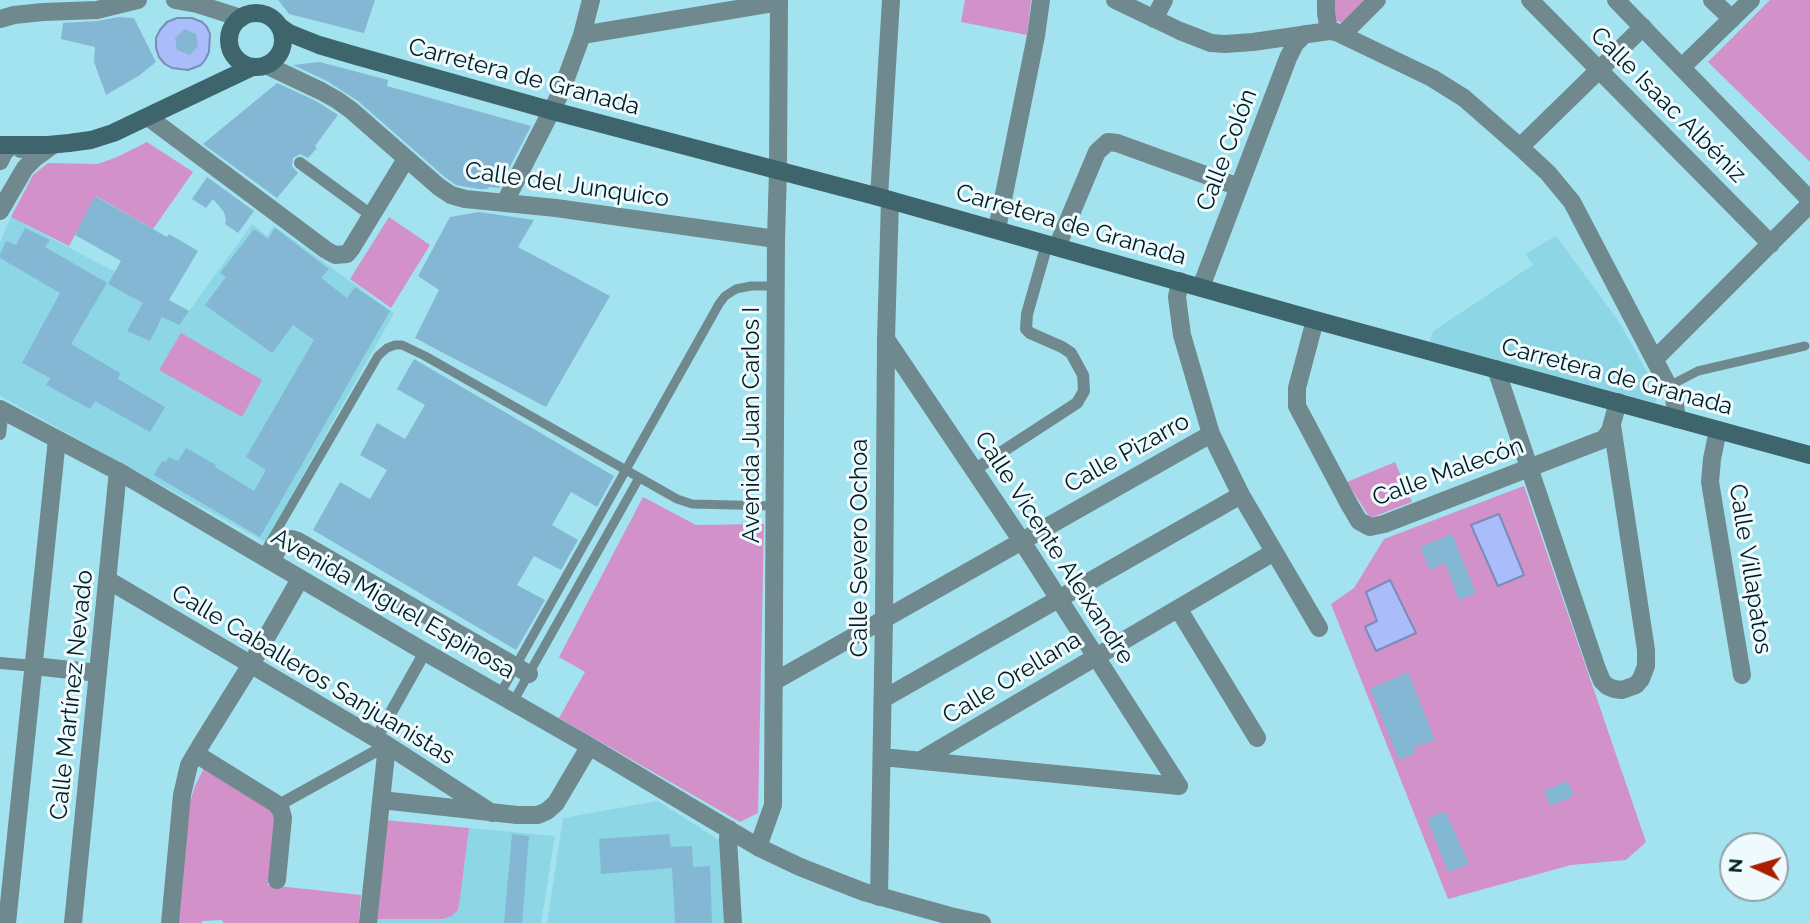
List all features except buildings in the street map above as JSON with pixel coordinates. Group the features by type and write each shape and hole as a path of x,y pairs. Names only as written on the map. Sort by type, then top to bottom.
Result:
{"main road":[{"path":"241,12 273,20 279,26 283,40 266,62 240,62 234,56 229,36 241,12"},
{"name":"Carretera de Granada","path":"279,26 319,45 553,111 996,229 1315,320 1810,455"},
{"name":"Carretera de Granada","path":"9,145 53,145 91,140 113,133 291,48 319,45"},
{"path":"197,92 223,64 230,48"}],"street":[{"path":"0,19 138,0"},
{"path":"176,0 241,12"},
{"path":"505,202 553,111 582,35 591,0"},
{"name":"Calle Severo Ochoa","path":"879,897 886,339 884,199 891,0"},
{"path":"996,229 1036,37 1041,0"},
{"path":"1115,0 1211,43 1253,42 1304,34 1336,33 1452,89 1520,147 1572,202 1669,386 1674,397 1677,419"},
{"path":"1154,19 1164,0"},
{"path":"1326,0 1326,13 1336,33"},
{"path":"1336,33 1377,0"},
{"name":"Calle Isaac Albéniz","path":"1530,0 1771,244"},
{"path":"1616,0 1810,202 1655,359"},
{"path":"1713,0 1732,19"},
{"path":"1682,67 1751,0"},
{"path":"582,35 689,8 779,1"},
{"name":"Avenida Juan Carlos I","path":"758,848 774,805 779,1"},
{"path":"1520,147 1643,27"},
{"name":"Calle Colón","path":"1201,287 1288,58 1294,44 1304,34"},
{"name":"Calle del Junquico","path":"266,62 351,110 451,195 776,239"},
{"path":"148,117 335,255 346,254 351,249 406,159"},
{"path":"974,470 1077,403 1084,391 1083,375 1071,353 1026,329 1027,314 1052,245 1097,152 1105,144 1117,143 1239,187"},
{"path":"0,161 9,145 26,159 25,169"},
{"path":"1,209 25,169 53,145"},
{"path":"300,163 371,215"},
{"path":"0,171 3,187 1,209"},
{"path":"1180,281 1177,297 1182,335 1211,434 1241,495 1319,628"},
{"name":"Calle Malecón","path":"1315,320 1297,388 1297,406 1349,504 1364,525 1370,527 1384,524 1529,468 1607,445"},
{"name":"Calle Vicente Aleixandre","path":"886,339 1021,540 1178,786 921,761"},
{"path":"1496,369 1602,681 1607,687 1614,689 1629,688 1641,680 1646,650 1607,445 1618,402"},
{"path":"0,434 1,410"},
{"name":"Avenida Miguel Espinosa","path":"1,410 118,471 758,848 879,897 982,923"},
{"name":"Calle Villapatos","path":"1718,430 1710,482 1742,675"},
{"name":"Calle Pizarro","path":"775,681 1211,434"},
{"path":"8,923 57,439"},
{"name":"Calle Martínez Nevado","path":"73,923 118,471"},
{"path":"883,699 1241,495"},
{"path":"267,558 281,544 298,541 522,670"},
{"name":"Calle Orellana","path":"921,761 1274,552"},
{"path":"170,923 182,795 189,765 300,579"},
{"name":"Calle Caballeros Sanjuanistas","path":"108,580 381,742 492,813"},
{"path":"1179,610 1257,737"},
{"path":"368,923 381,800 381,742 425,652"},
{"path":"0,663 98,673"},
{"path":"277,806 381,742"},
{"path":"381,800 492,813 538,815 556,803 589,747"},
{"path":"196,754 277,806 283,818 277,880"},
{"path":"882,757 921,761"},
{"path":"729,829 733,923"}],"lane":[{"path":"506,698 625,470 725,296 736,289 751,286 776,286"},
{"path":"267,558 366,373 378,356 395,345 413,349 677,499 692,503 776,506"},
{"path":"1669,386 1698,370 1805,346"},
{"path":"506,698 639,478"}],"shaded area":[{"path":"965,0 1031,0 1027,35 961,22"},
{"path":"1331,0 1367,0 1342,23 1333,20"},
{"path":"1770,0 1810,0 1810,162 1708,62"},
{"path":"177,18 192,18 202,22 210,34 209,52 205,60 201,65 188,70 172,68 165,64 156,48 156,38 160,30 167,22"},
{"path":"147,142 193,172 153,229 96,196 69,246 11,217 33,175 48,163 98,164"},
{"path":"11,217 189,311 252,224 267,236 274,226 394,313 265,542 0,396 0,242"},
{"path":"389,217 430,245 391,308 350,279"},
{"path":"1556,236 1629,339 1658,392 1655,403 1430,342 1433,331 1533,265 1525,254"},
{"path":"181,333 262,380 242,417 159,370"},
{"path":"1395,462 1412,502 1370,518 1347,482"},
{"path":"1524,486 1646,842 1626,860 1571,865 1448,899 1331,604 1354,588 1384,539"},
{"path":"643,497 696,525 764,524 758,813 740,822 559,718 585,672 559,657"},
{"path":"1499,514 1524,575 1498,586 1471,525"},
{"path":"1390,580 1416,633 1376,651 1365,627 1377,621 1366,592"},
{"path":"205,766 273,809 276,815 268,885 361,895 359,923 224,923 221,920 178,923 190,802"},
{"path":"658,801 722,842 727,923 547,923 563,818"},
{"path":"385,820 469,828 458,910 452,916 443,919 377,919"},
{"path":"469,828 555,836 541,923 376,923 377,919 443,919 458,910"}]}
